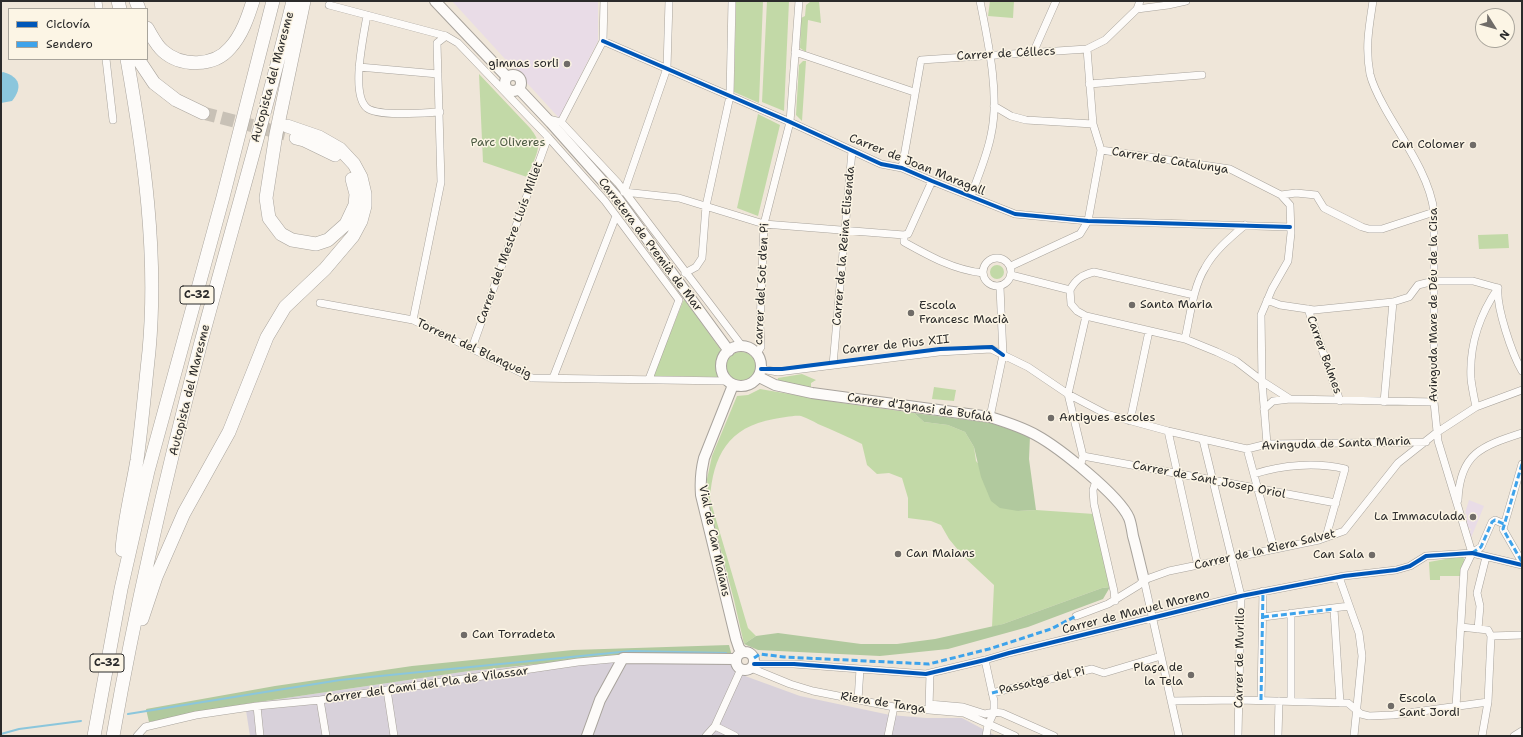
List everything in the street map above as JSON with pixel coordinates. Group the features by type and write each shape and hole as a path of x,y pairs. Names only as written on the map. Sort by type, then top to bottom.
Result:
{"highway":[{"path":"148,30 159,46 172,58 189,63 204,62 216,59 229,50 240,36 254,1"},
{"name":"Autopista del Maresme","path":"94,736 120,590 148,472 223,197 273,1"},
{"name":"Autopista del Maresme","path":"113,736 124,671 146,568 200,348 275,75 293,1"},
{"path":"283,132 335,155 347,168 354,181 356,194 354,205 346,224 328,240 316,244 292,240 281,234 269,218 266,198 283,132 304,1"},
{"name":"C-32","path":"120,590 123,545 137,459 149,350 152,293 148,198 139,127 127,60"},
{"path":"139,60 154,83 176,100 205,109 179,94 159,76 147,60"},
{"path":"124,671 156,577 184,513 229,432 267,337 285,308 325,269 353,236 361,221 365,206 365,194 362,177 354,164 340,149 319,137 283,132"}],"street":[{"path":"435,1 460,26 506,80"},
{"path":"561,122 603,41 604,1"},
{"path":"624,192 666,68 669,1"},
{"path":"685,273 696,267 702,258 706,206 730,96 732,1"},
{"name":"carrer del Sot d'en Pi","path":"757,353 761,346 760,325 764,224 790,122 799,1"},
{"path":"971,196 992,134 994,106 990,54 980,1"},
{"path":"1033,53 1056,1"},
{"path":"1140,1 1137,9 1186,1"},
{"name":"Avinguda Mare de Déu de la Cisa","path":"1373,1 1367,48 1371,75 1378,95 1426,181 1433,202 1434,402 1436,433 1472,553"},
{"path":"328,5 448,37 458,43 493,79 515,93"},
{"name":"Carrer de Céllecs","path":"902,168 914,92 921,60 990,54 1033,53 1087,49 1105,40 1137,9"},
{"path":"367,15 359,67 358,89 362,102 367,108 380,113 440,112"},
{"path":"413,320 441,182 437,43 457,34 460,26"},
{"name":"Carrer de Joan Maragall","path":"603,41 790,122 881,164 902,168 1015,214 1088,220 1290,227"},
{"path":"1010,266 1080,234 1088,220 1101,150 1093,124 1087,49"},
{"path":"795,52 914,92"},
{"path":"106,60 113,120"},
{"path":"359,67 438,74"},
{"path":"515,93 522,85 522,81 519,76 511,74 506,80 506,87 515,93 548,137 605,201 679,300 649,379"},
{"path":"1089,84 1202,75"},
{"path":"493,79 506,80"},
{"name":"Carretera de Premià de Mar","path":"515,93 548,119 615,195 729,351"},
{"path":"994,106 1010,116 1026,120 1093,124"},
{"path":"548,119 561,122 624,192 742,346 757,353 761,363 760,373 751,384 745,386 730,383 723,376 721,363 724,356 729,351 733,348 742,346"},
{"name":"Carrer del Mestre Lluís Millet","path":"472,348 548,137"},
{"name":"Carrer de Catalunya","path":"1101,150 1230,169 1281,195 1290,206 1290,227"},
{"name":"Carrer de la Reina Elisenda","path":"833,365 852,151"},
{"path":"624,192 678,198 764,224 904,235 908,234 932,181"},
{"path":"1281,195 1296,193 1316,195 1324,208 1362,227 1370,229 1382,229 1434,212"},
{"path":"553,378 616,216"},
{"path":"1185,339 1194,295 1204,268 1230,238 1245,225"},
{"path":"1267,444 1262,381 1261,315 1267,300 1288,261 1290,227"},
{"path":"904,235 904,242 930,256 951,266 983,273"},
{"path":"1002,258 1010,266 1011,275 1008,282 1000,287 989,284 985,281 983,273 984,266 991,259 1002,258"},
{"path":"1194,295 1094,272 1085,274 1078,279 1070,290 1070,304 1077,311 1086,316 1185,339 1236,361 1262,381 1290,399"},
{"path":"1011,275 1070,290"},
{"path":"1267,300 1280,305 1314,310 1393,302 1409,297 1418,285 1434,281 1473,281 1498,288"},
{"path":"990,417 1002,356 1000,287"},
{"path":"1498,288 1497,294 1503,320 1516,360 1522,371"},
{"path":"1476,407 1471,378 1475,334 1491,298 1498,288"},
{"path":"1384,402 1393,302"},
{"name":"Torrent del Blanqueig","path":"320,303 413,320 532,378 649,379 730,383"},
{"name":"Carrer Balmes","path":"1308,309 1340,401"},
{"path":"1080,467 1083,456 1068,394 1086,316"},
{"path":"1130,421 1149,331"},
{"name":"Carrer de Pius XII","path":"760,373 939,352 991,349 1002,356 1028,367 1068,394 1106,414 1203,440 1247,449"},
{"name":"Carrer d'Ignasi de Bufalà","path":"760,373 775,386 812,393 990,417 1012,424 1034,434 1080,467 1119,504 1128,517 1144,580"},
{"name":"Vial de Can Maians","path":"730,383 704,458 700,486 739,648 740,655 737,665 749,667"},
{"name":"Carrer de la Riera Salvet","path":"1076,616 1115,601 1144,580 1169,571 1274,549 1326,537 1344,531 1398,463 1436,433 1476,407 1522,390"},
{"path":"1264,409 1273,401 1290,399 1434,402"},
{"path":"1168,431 1198,566"},
{"path":"1458,506 1459,486 1462,472 1474,454 1493,442 1522,433"},
{"name":"Carrer de Murillo","path":"1203,440 1241,596 1238,736"},
{"name":"Avinguda de Santa Maria","path":"1247,449 1267,444 1426,442"},
{"path":"1247,449 1274,549"},
{"name":"Carrer de Sant Josep Oriol","path":"1083,456 1336,503"},
{"path":"1521,564 1518,553 1503,529 1522,464"},
{"path":"1254,474 1307,465 1333,466 1345,469 1326,537"},
{"path":"1515,486 1522,478"},
{"path":"1096,481 1093,490 1094,504 1115,601"},
{"path":"1456,707 1464,570 1472,553 1481,547 1492,522 1495,520 1504,524"},
{"name":"Carrer de Manuel Moreno","path":"749,667 794,664 930,673 1241,596 1339,577 1396,570 1410,566 1426,556 1472,553 1521,564"},
{"path":"1478,629 1480,606 1477,593 1486,557"},
{"path":"1339,577 1359,633 1362,656 1354,736"},
{"path":"1144,580 1179,736"},
{"path":"1261,700 1263,592"},
{"path":"1263,617 1349,606"},
{"path":"1334,609 1340,703"},
{"path":"1291,613 1291,701"},
{"path":"1461,627 1488,630 1491,636 1488,702 1484,736"},
{"path":"1491,636 1522,636"},
{"path":"587,736 600,700 623,658 751,654 754,658 715,726 706,736"},
{"name":"Passatge del Pi","path":"992,693 1092,669 1104,672 1161,656"},
{"name":"Carrer del Camí del Pla de Vilassar","path":"137,736 145,727 231,710 320,700 578,662 623,658"},
{"path":"985,660 992,693 994,712 988,725 986,736"},
{"name":"Riera de Targa","path":"749,667 807,690 894,707 929,707 964,713 1015,736"},
{"path":"858,700 860,669"},
{"path":"930,673 929,707 963,707 985,714 994,712 1002,713 1054,736"},
{"path":"387,690 394,736"},
{"path":"320,700 326,736"},
{"path":"1171,701 1261,700 1348,703 1361,714 1369,716 1393,715 1488,702"},
{"path":"1278,736 1279,701"},
{"path":"257,706 260,736"},
{"path":"888,736 894,707"},
{"path":"715,726 735,736"},
{"path":"1514,736 1522,731"}],"shaded area":[{"path":"452,1 598,1 598,41 559,118"},
{"name":"La Immaculada","path":"1469,500 1484,506 1471,538 1468,537 1471,529 1467,527 1467,515 1465,513"},
{"path":"615,656 732,656 745,676 800,696 890,715 926,718 962,718 996,736 250,736 245,704 469,671"}],"green space":[{"path":"736,1 763,1 759,103 734,92"},
{"path":"767,1 789,1 784,111 762,102"},
{"path":"819,1 821,23 808,20 806,52 800,48 801,18 805,16 806,5 810,2"},
{"path":"990,1 1014,1 1013,18 988,16"},
{"path":"803,61 806,61 802,121 796,115 799,65"},
{"name":"Parc Oliveres","path":"479,74 530,128 537,138 538,150 527,177 483,162"},
{"path":"758,114 780,125 758,216 737,208"},
{"path":"1508,234 1509,248 1479,249 1478,235"},
{"path":"994,265 1000,265 1004,269 1004,275 1000,279 994,279 990,275 990,269"},
{"path":"684,299 721,350 716,367 719,377 653,376"},
{"path":"741,352 747,353 755,361 755,373 747,381 741,382 735,381 727,373 726,367 727,361 735,353"},
{"path":"802,374 816,380 811,383 811,389 777,383 778,378"},
{"path":"934,387 956,390 954,401 932,399"},
{"path":"760,389 842,403 914,413 924,422 948,425 965,432 974,447 976,461 1018,511 1036,510 1094,514 1110,587 1102,588 992,627 994,585 963,556 949,539 941,525 931,521 908,518 908,498 902,478 889,473 877,474 867,465 862,444 810,420 801,416 774,419 758,423 745,429 734,436 726,446 719,457 715,469 710,499 748,628 756,636 744,644 708,501 707,479 712,456 737,396 748,395"},
{"path":"914,413 991,423 1030,436 1029,459 1036,510 1018,511 1000,508 991,501 981,477 974,447 965,432 948,425 924,422"},
{"path":"1462,556 1465,560 1462,576 1440,576 1440,580 1430,580 1429,562"},
{"path":"1110,587 1103,599 1028,627 948,649 880,656 758,650 744,644 756,636 778,633 861,644 897,644 935,639 1003,624 1102,588"},
{"path":"729,645 732,656 625,655 469,671 245,704 149,722 146,709 275,686 412,666 573,650"}],"water":[{"path":"3,72 9,74 16,80 18,83 18,91 12,101 1,103 1,73"}],"waterway":[{"path":"128,714 340,680 631,651 726,653"},
{"path":"1,734 19,729 81,721"}],"tunnel":[{"path":"203,113 285,134"}],"marked path":[{"path":"1522,464 1503,529 1522,562"},
{"path":"1472,553 1481,547 1492,522 1495,520 1504,524"},
{"path":"1261,700 1263,591"},
{"path":"1263,617 1334,609"},
{"path":"754,658 760,654 784,657 929,664 989,649 1051,629 1076,616"},
{"path":"992,693 1020,686"}],"cycle path":[{"path":"603,41 790,122 881,164 902,168 1015,214 1088,221 1290,227"},
{"path":"761,369 782,369 940,349 992,347 1003,355"},
{"path":"754,664 794,664 926,674 1241,596 1344,576 1396,570 1410,566 1426,556 1472,553 1522,565"}],"place":[{"name":"gimnas sorli","path":"567,64"},
{"name":"Can Colomer","path":"1473,145"},
{"name":"Santa Maria","path":"1132,305"},
{"name":"Escola Francesc Macià","path":"911,313"},
{"name":"Antigues escoles","path":"1051,418"},
{"name":"La Immaculada","path":"1473,517"},
{"name":"Can Maians","path":"898,554"},
{"name":"Can Sala","path":"1372,555"},
{"name":"Can Torradeta","path":"464,635"},
{"name":"Plaça de la Tela","path":"1191,675"},
{"name":"Escola Sant Jordi","path":"1391,706"}]}
